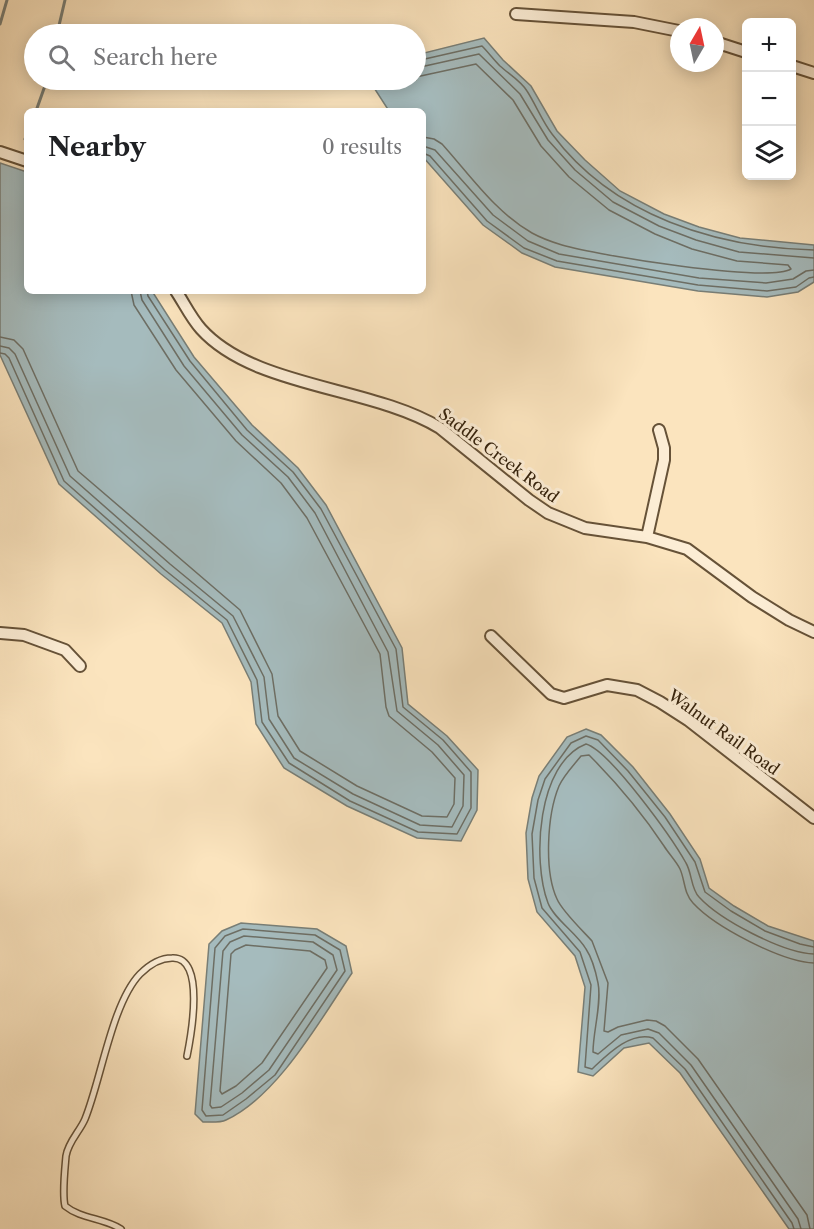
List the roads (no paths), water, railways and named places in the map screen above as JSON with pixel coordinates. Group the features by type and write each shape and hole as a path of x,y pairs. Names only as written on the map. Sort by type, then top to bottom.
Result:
{"street":[{"path":"516,14 634,22 670,29"},
{"path":"724,45 742,50"},
{"path":"796,67 814,73"},
{"path":"0,152 24,160"},
{"name":"Saddle Creek Road","path":"178,294 201,329 230,353 257,367 361,396 425,419 440,428 548,513 585,528 647,537 687,549 752,597 789,620 814,632"},
{"path":"647,537 664,460 664,448 659,430"},
{"path":"0,633 24,635 65,650 80,666"},
{"name":"Walnut Rail Road","path":"491,636 552,694 564,698 607,685 637,690 660,702 688,720 814,818"}],"lane":[{"path":"121,1229 107,1222 77,1214 65,1206 66,1154 85,1119 123,1002 139,975 159,960 177,958 184,962 191,976 194,1010 187,1056"}],"water":[{"path":"484,38 503,60 531,86 557,131 620,191 664,214 699,227 740,238 814,245 814,282 798,292 767,297 698,291 555,267 522,253 483,225 426,160 426,108 387,108 375,90 426,90 426,52"},
{"path":"0,163 24,171 24,294 154,294 194,357 252,425 298,468 326,505 402,648 408,704 447,736 478,770 477,810 461,841 417,838 347,806 284,768 256,724 251,682 222,623 161,574 59,484 0,355"},
{"path":"586,729 601,735 633,767 670,814 700,859 709,888 768,926 814,941 814,1229 789,1229 680,1073 649,1043 624,1048 593,1076 578,1072 585,987 575,956 537,912 528,879 526,833 532,798 539,776 567,737"},
{"path":"241,923 317,929 346,946 352,973 312,1034 263,1094 245,1109 226,1120 203,1122 195,1114 209,944 222,931"}],"waterway":[{"path":"0,24 7,0"},
{"path":"59,24 65,0"},
{"path":"37,108 43,90"}]}
